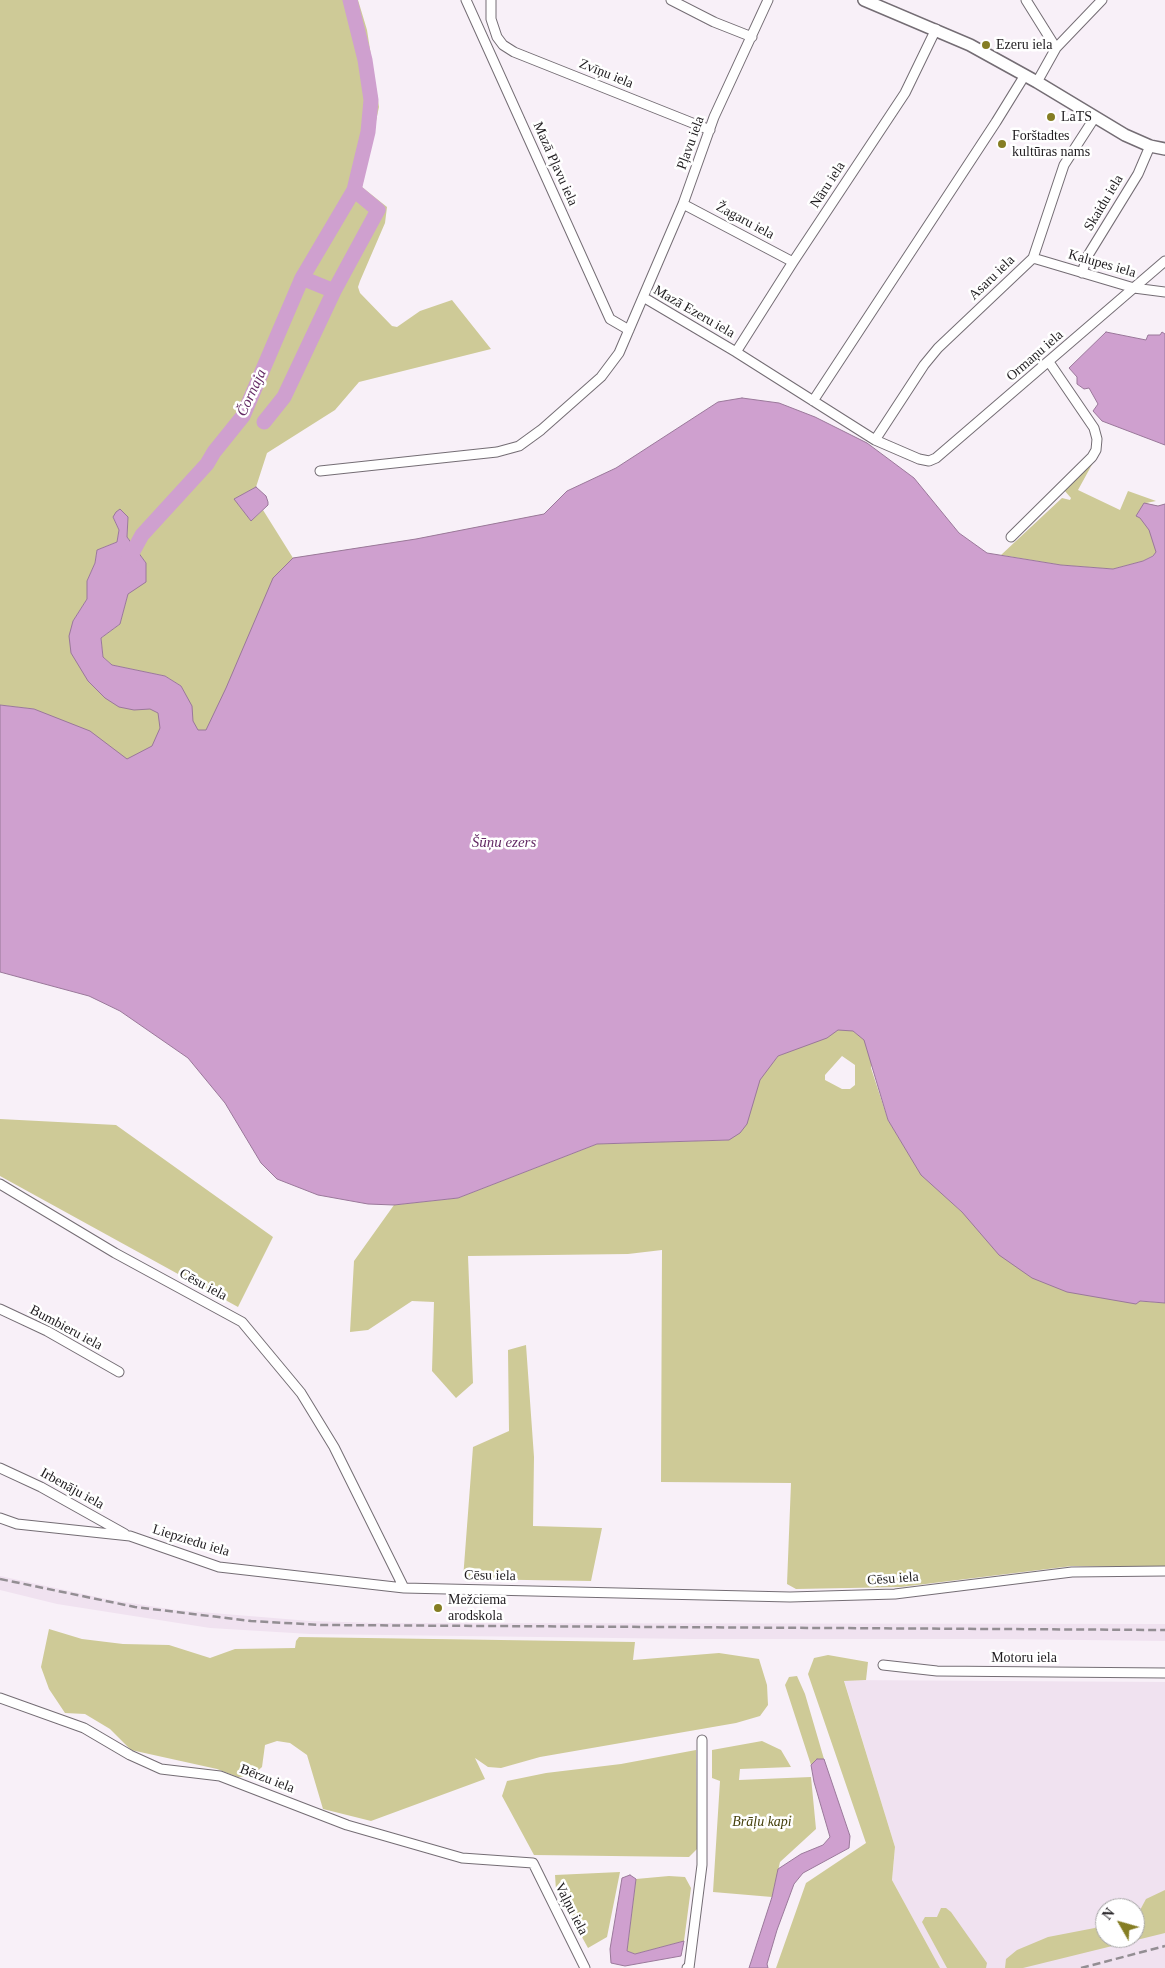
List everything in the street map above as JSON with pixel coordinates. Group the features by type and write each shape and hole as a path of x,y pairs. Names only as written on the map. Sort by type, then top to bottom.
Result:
{"street":[{"name":"Mazā Pļavu iela","path":"466,0 610,319 629,330"},
{"name":"Zvīņu iela","path":"490,0 491,19 502,45 514,52 710,130"},
{"path":"671,0 714,22 752,37"},
{"name":"Pļavu iela","path":"643,297 683,204 710,130 768,0"},
{"path":"864,0 936,29 984,52 1125,135 1150,146 1165,149"},
{"path":"1026,0 1056,48"},
{"path":"1037,82 1056,48 1102,0"},
{"name":"Nāru iela","path":"736,352 905,93 936,29"},
{"path":"813,401 1025,75"},
{"name":"Asaru iela","path":"876,440 924,365 938,348 1033,258 1064,165 1095,117"},
{"name":"Skaidu iela","path":"1082,273 1088,258 1138,174 1150,146"},
{"name":"Žagaru iela","path":"683,204 793,262"},
{"name":"Kalupes iela","path":"1033,258 1134,288 1165,292"},
{"name":"Ormaņu iela","path":"919,459 929,460 936,458 1165,261"},
{"name":"Mazā Ezeru iela","path":"320,470 497,452 519,446 541,430 601,377 619,353 643,297 736,352 876,440 919,459"},
{"path":"1011,537 1092,457 1096,450 1098,439 1094,428 1049,362"},
{"name":"Cēsu iela","path":"0,1184 115,1253 242,1322 302,1393 334,1447 404,1588 790,1597 895,1594 1072,1572 1165,1571"},
{"name":"Bumbieru iela","path":"0,1309 47,1331 119,1372"},
{"name":"Irbenāju iela","path":"0,1468 41,1486 130,1536"},
{"name":"Liepziedu iela","path":"0,1518 17,1524 130,1536 219,1567 404,1588"},
{"name":"Motoru iela","path":"883,1665 937,1671 1165,1673"},
{"name":"Bērzu iela","path":"0,1698 84,1728 130,1756 161,1769 220,1776 347,1824 462,1858 532,1863"},
{"path":"686,1968 688,1968 702,1865 702,1740"},
{"name":"Vaļņu iela","path":"532,1863 585,1968"}],"shaded area":[{"path":"0,1576 111,1600 176,1610 310,1621 377,1623 1165,1624 1165,1641 691,1639 310,1634 210,1628 57,1604 0,1590"},
{"path":"844,1680 1165,1682 1165,1968 940,1968 892,1880 895,1847"}],"green space":[{"path":"0,0 358,0 367,30 379,107 362,187 387,207 385,223 358,287 360,293 392,326 397,327 420,311 452,300 491,349 359,382 335,410 267,453 256,487 235,499 251,521 263,510 293,558 416,539 544,514 561,497 565,525 239,729 130,771 34,709 0,705","holes":["113,517 128,517 127,537 146,563 128,594 120,624 101,638 103,657 112,665 165,676 181,686 186,697 71,653 73,621 87,599 87,581 95,563 97,550 117,542 119,530"]},
{"path":"1100,450 1078,490 1120,510 1128,491 1156,501 1146,503 1158,506 1165,504 1165,549 1143,561 1113,569 1061,565 1001,555 1062,498 1070,500 1071,498 1064,490"},
{"path":"840,1021 874,1047 871,1068 888,1120 921,1174 962,1212 1140,1301 1165,1303 1165,1567 1072,1566 901,1587 796,1589 787,1584 791,1483 661,1482 662,1250 628,1254 468,1256 473,1383 456,1398 432,1371 434,1302 412,1301 368,1330 350,1332 354,1261 394,1205 458,1198 597,1144 729,1140 740,1100 778,1056 807,1044","holes":["842,1056 855,1065 855,1085 850,1089 842,1089 825,1080 825,1075"]},
{"path":"0,1119 116,1125 273,1237 238,1307 0,1176"},
{"path":"526,1345 534,1457 533,1526 602,1528 591,1581 463,1579 473,1447 509,1431 508,1350"},
{"path":"49,1629 82,1639 123,1644 169,1645 210,1658 235,1649 295,1648 299,1637 635,1642 633,1660 719,1653 759,1659 767,1685 768,1705 760,1716 736,1723 540,1757 501,1768 488,1767 475,1758 485,1779 371,1821 323,1809 307,1755 290,1743 277,1741 265,1745 262,1767 252,1776 238,1777 217,1769 131,1750 110,1729 85,1714 65,1713 49,1689 41,1667"},
{"path":"828,1655 868,1662 866,1680 844,1681 895,1847 892,1880 940,1968 776,1968 806,1883 866,1843 808,1674 814,1658"},
{"path":"797,1676 805,1694 824,1759 817,1759 811,1765 785,1685 789,1677"},
{"name":"Brāļu kapi","path":"762,1741 781,1750 791,1767 740,1769 739,1780 811,1777 816,1829 780,1862 772,1897 713,1892 720,1781 712,1778 712,1750"},
{"path":"696,1750 697,1849 689,1857 534,1855 502,1796 507,1781 546,1773 621,1764"},
{"path":"620,1872 607,1937 588,1948 556,1890 555,1875"},
{"path":"669,1876 685,1877 691,1888 684,1941 635,1954 627,1951 636,1879"},
{"path":"1165,1890 1165,1933 1145,1938 1146,1899"},
{"path":"941,1908 946,1908 951,1912 987,1963 986,1968 947,1968 922,1922 925,1917 937,1917"},
{"path":"1095,1928 1095,1948 1104,1948 1023,1968 1005,1968 1006,1959 1017,1950 1048,1937"}],"water":[{"path":"1106,332 1146,340 1148,335 1160,335 1162,332 1165,334 1165,445 1102,421 1093,411 1098,404 1089,388 1084,389 1077,384 1077,377 1069,368"},
{"name":"Šūņu ezers","path":"742,398 779,403 815,417 867,443 914,478 959,533 987,553 1061,565 1113,569 1143,561 1153,556 1156,552 1149,530 1140,518 1136,516 1144,503 1158,506 1165,504 1165,1303 1140,1301 1136,1304 1067,1292 1032,1278 999,1255 962,1212 921,1175 888,1120 864,1040 853,1031 838,1030 827,1038 778,1056 760,1080 747,1124 740,1133 729,1140 597,1144 458,1198 394,1205 368,1204 318,1195 277,1179 261,1163 225,1103 188,1058 120,1011 89,996 0,972 0,705 34,709 90,731 127,759 152,746 160,728 158,713 150,709 134,710 119,707 105,698 88,681 71,653 69,636 73,621 87,599 87,581 95,563 97,550 117,542 119,530 113,517 116,512 120,509 128,517 127,537 146,563 146,582 128,594 120,624 101,638 103,657 112,665 165,676 181,686 192,706 193,721 198,730 206,730 273,578 293,558 416,539 544,514 567,491 616,468 718,402"},
{"path":"256,487 266,496 268,505 251,521 234,499"},
{"path":"817,1759 824,1759 850,1836 849,1848 803,1873 794,1884 777,1930 767,1964 768,1968 749,1968 772,1897 778,1869 801,1854 823,1845 830,1837 811,1765"},
{"path":"630,1875 636,1879 627,1951 635,1954 684,1941 681,1956 625,1966 611,1963 610,1949 622,1878"}],"waterway":[{"name":"Čornaja","path":"125,566 142,535 207,464 214,452 243,416 302,278 354,190 368,132 371,100 365,60 350,0"},
{"path":"264,422 284,397 334,291 378,210 354,190"},
{"path":"302,278 334,291"}],"railway":[{"path":"0,1579 135,1607 251,1621 321,1625 1165,1630"},
{"path":"1081,1968 1165,1946"}],"place":[{"name":"Ezeru iela","path":"986,45"},
{"name":"LaTS","path":"1051,117"},
{"name":"Forštadtes kultūras nams","path":"1002,144"},
{"name":"Mežciema arodskola","path":"438,1608"}]}
